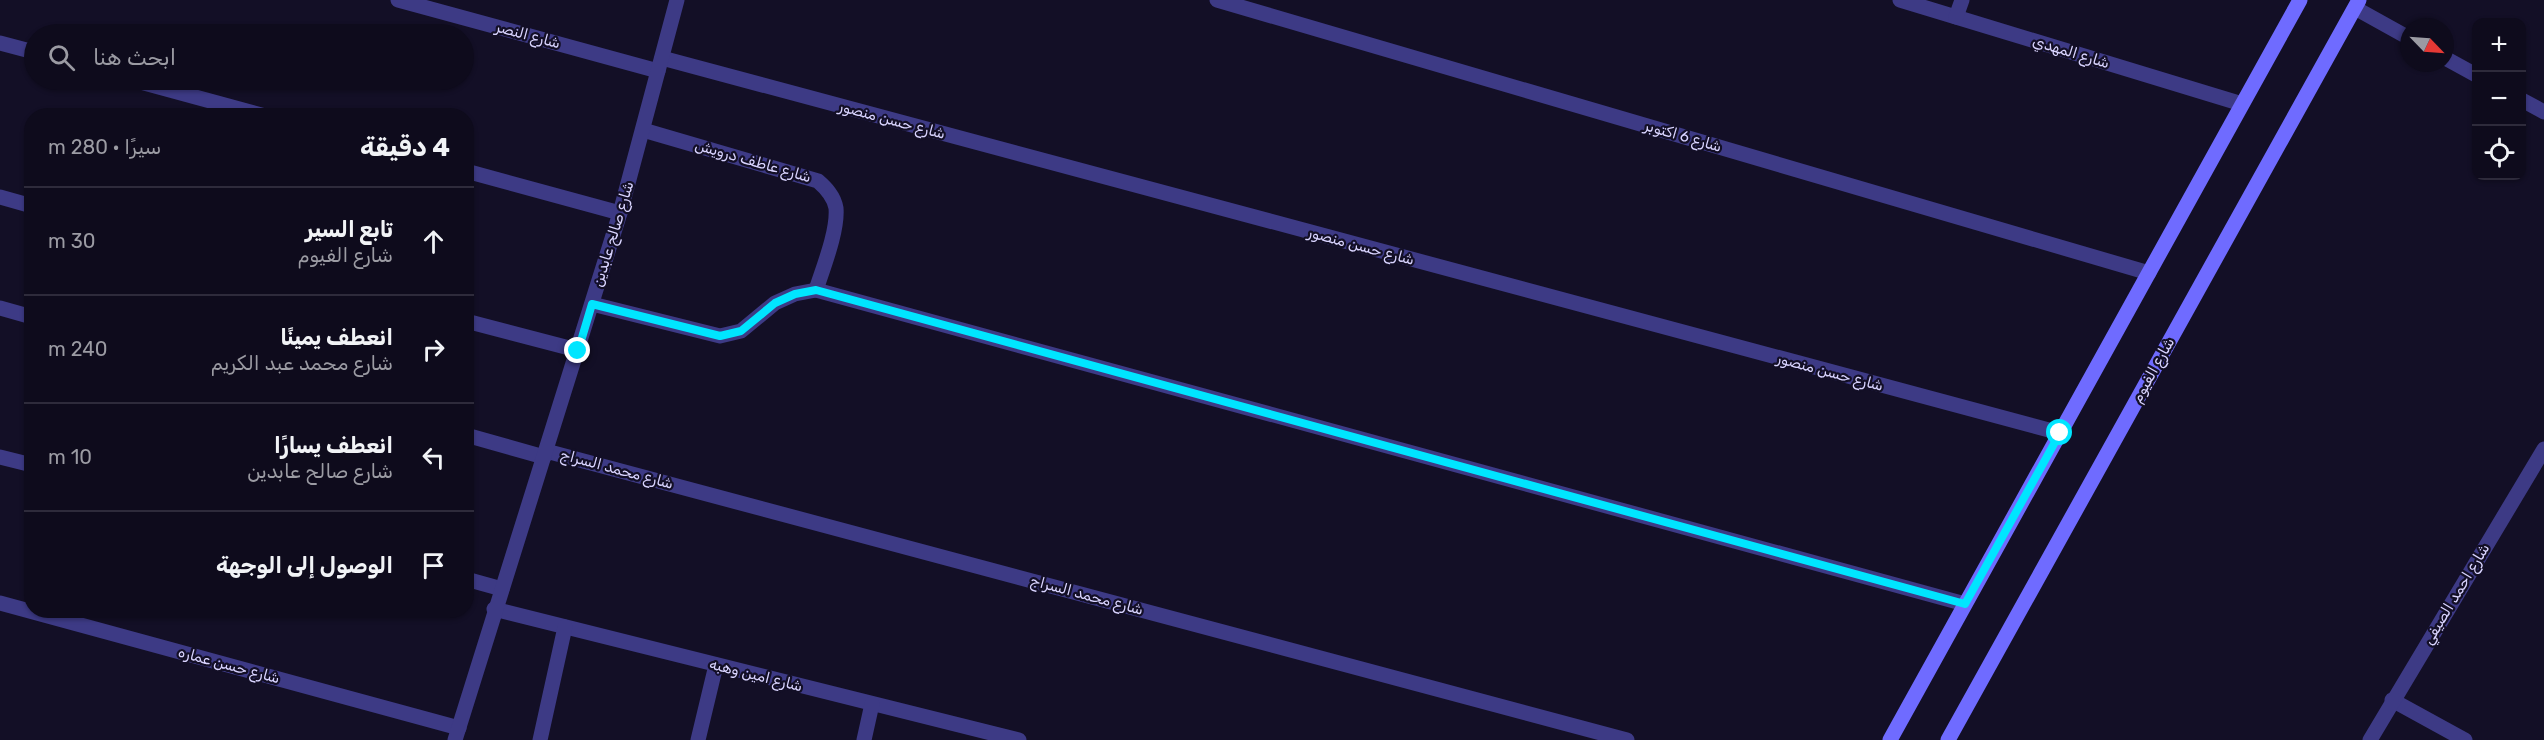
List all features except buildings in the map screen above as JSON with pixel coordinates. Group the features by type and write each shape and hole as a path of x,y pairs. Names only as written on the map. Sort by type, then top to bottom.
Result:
{"street":[{"name":"شارع النصر","path":"398,0 660,64"},
{"name":"شارع صالح عابدين","path":"457,734 494,609 578,351 620,213 677,0"},
{"name":"شارع 6 اكتوبر","path":"1217,0 2149,273"},
{"name":"شارع المهدي","path":"1900,0 2242,104"},
{"path":"1956,17 1962,0"},
{"path":"1890,740 2300,0"},
{"path":"2357,4 2400,32"},
{"name":"شارع الفيوم","path":"1947,740 2357,4"},
{"path":"0,43 24,49"},
{"path":"2454,63 2472,73"},
{"name":"شارع حسن منصور","path":"660,64 2060,433"},
{"path":"170,90 236,108"},
{"path":"2526,102 2544,112"},
{"name":"شارع عاطف درويش","path":"643,130 818,181 830,192 836,207 835,223 816,290"},
{"path":"474,173 620,213"},
{"path":"0,197 24,204"},
{"path":"592,304 720,336 741,331 775,303 795,294 816,290 1965,604"},
{"path":"0,308 24,315"},
{"path":"474,323 578,351"},
{"name":"شارع محمد السراج","path":"474,437 1627,740"},
{"path":"0,457 24,463"},
{"name":"شارع احمد الصيفي","path":"2370,740 2392,700 2541,460"},
{"path":"474,581 502,589"},
{"name":"شارع حسن عماره","path":"0,603 24,610"},
{"name":"شارع امين وهبه","path":"494,609 1018,740"},
{"name":"شارع حسن عماره","path":"52,618 457,734"},
{"path":"540,740 565,627"},
{"path":"698,740 716,664"},
{"path":"2392,700 2465,740"},
{"path":"864,740 872,704"}],"route":[{"path":"578,351 592,304 720,336 741,331 775,303 795,294 816,290 1965,604 2060,433"}]}
